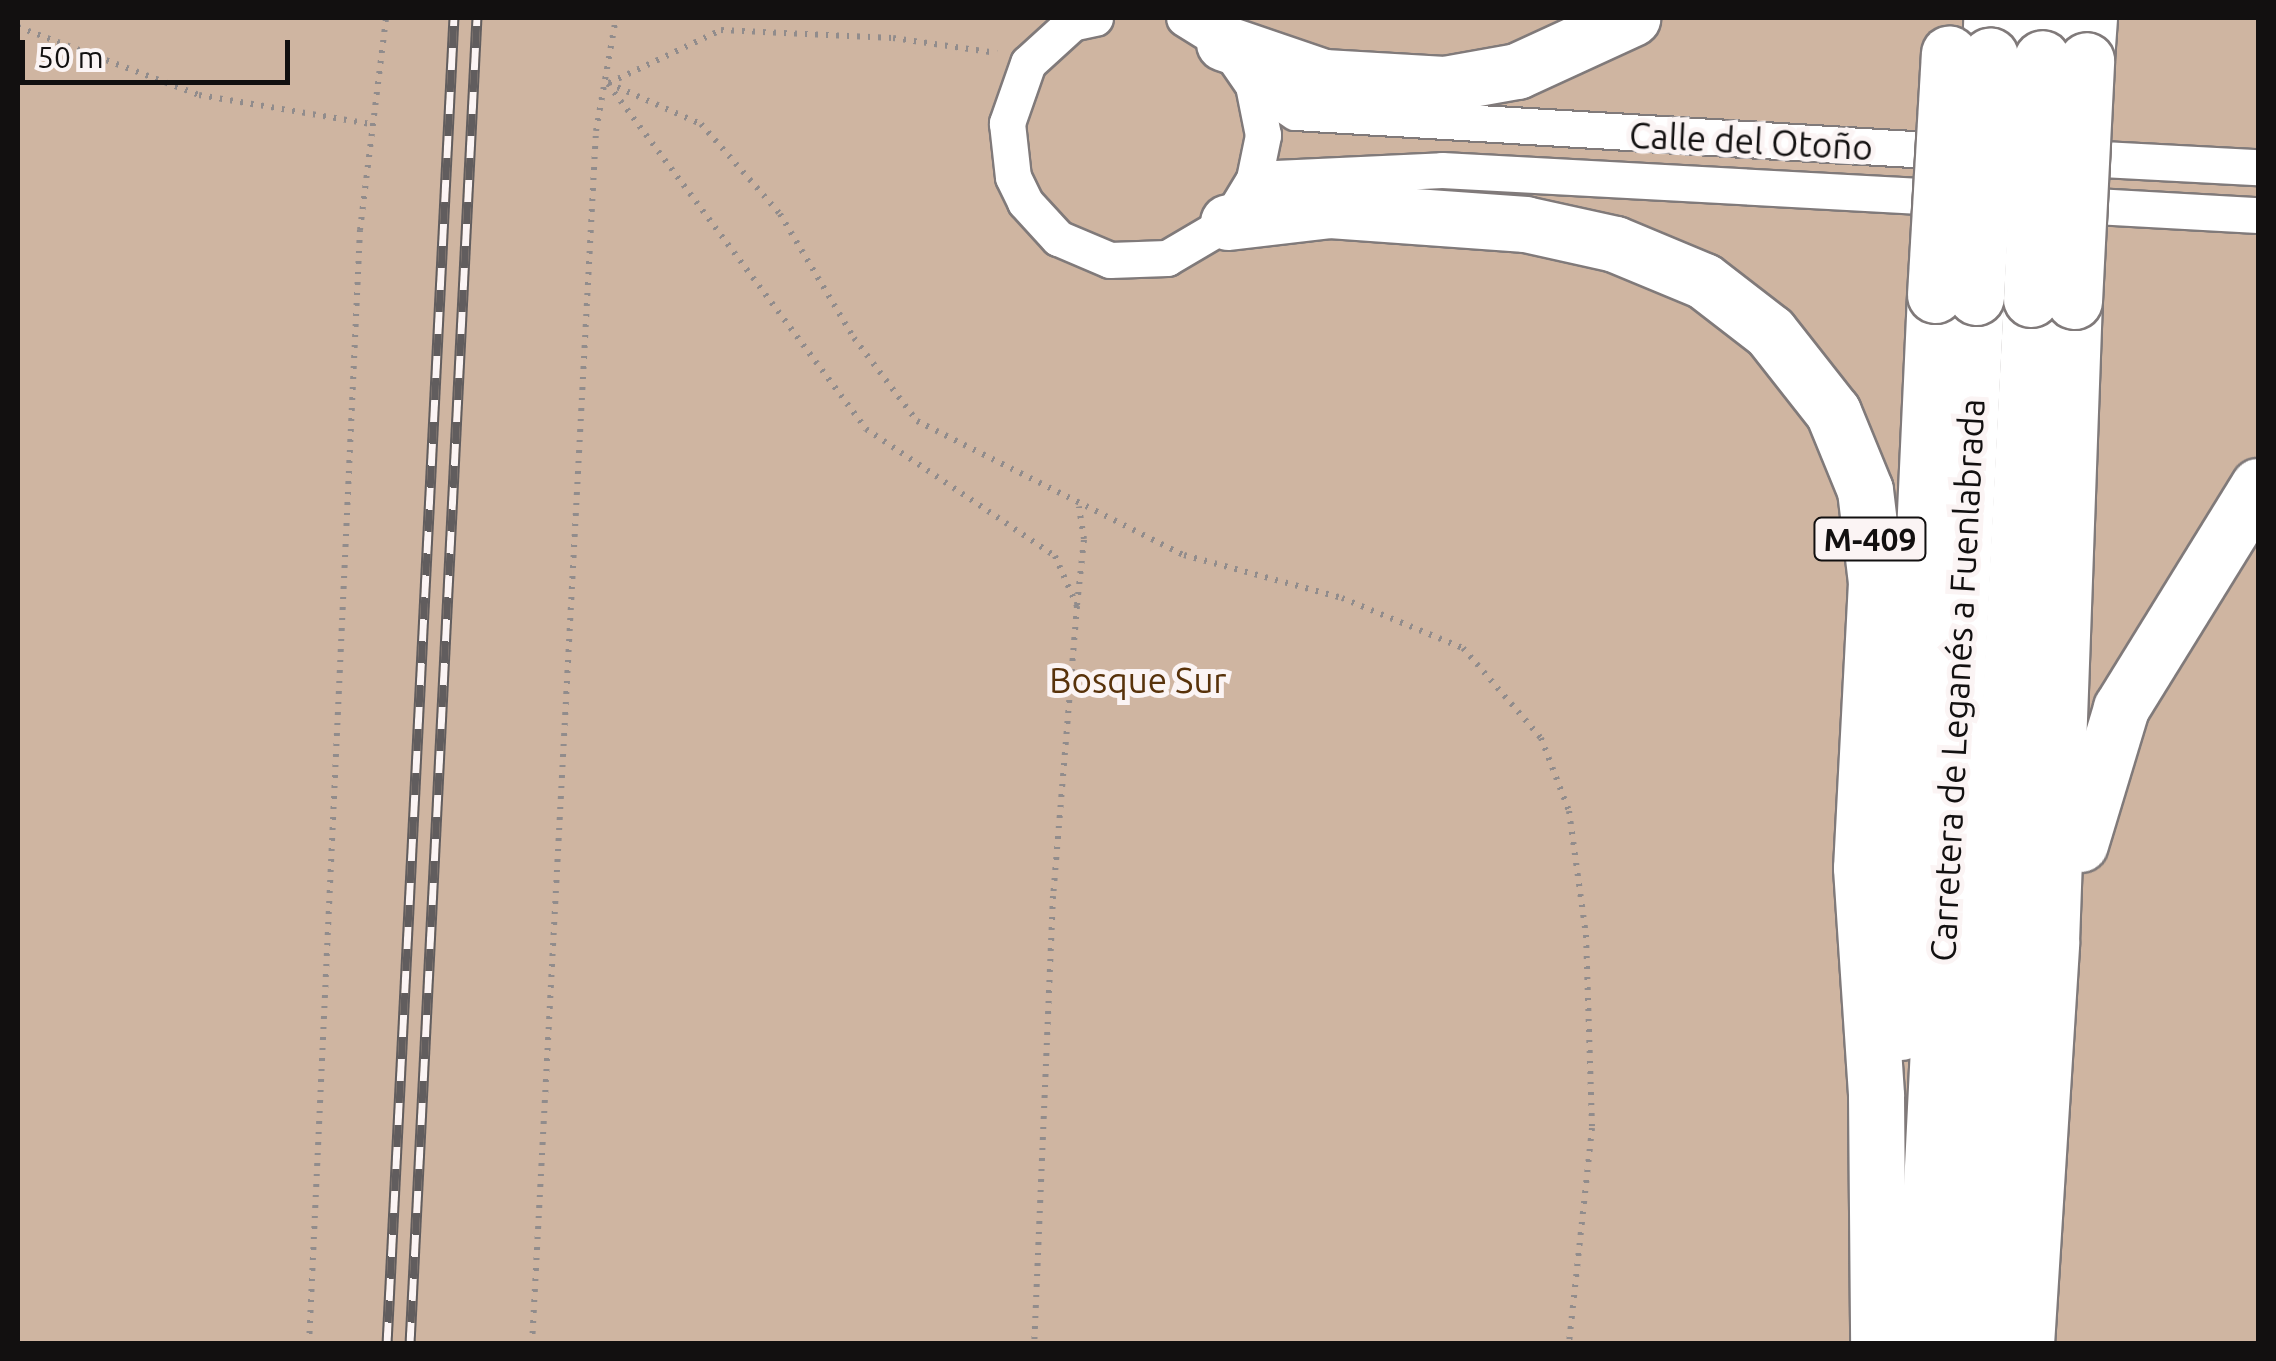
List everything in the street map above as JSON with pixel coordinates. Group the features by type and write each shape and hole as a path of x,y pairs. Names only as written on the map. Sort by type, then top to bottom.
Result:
{"highway":[{"path":"1220,48 1324,77 1444,84 1517,72 1632,18"},
{"name":"M-409","path":"1879,1344 1956,296 2018,37"},
{"name":"M-409","path":"2018,37 2052,300 2051,942 2026,1344"},
{"name":"M-409","path":"1241,200 1525,224 1614,244 1704,281 1770,332 1834,412 1865,490 1876,582 1861,868 1876,1096 1879,1344"},
{"name":"Carretera de Leganés a Fuenlabrada","path":"1923,1344 1956,296"},
{"name":"M-409","path":"1976,1344 2052,300"},
{"name":"M-409","path":"2051,942 2095,774 2121,708 2258,486"}],"street":[{"path":"1096,18 1072,23 1028,63 1007,123 1013,177 1058,238 1110,260 1167,258 1241,200 1263,135 1220,48"},
{"name":"Calle del Otoño","path":"1220,48 1296,112 1425,124 2258,167"},
{"name":"Calle del Otoño","path":"1241,200 1442,170 2258,215"}],"path":[{"path":"309,1344 371,124 386,18"},
{"path":"532,1344 596,131 608,83 616,18"},
{"path":"18,27 199,95 371,124"},
{"path":"608,83 721,30 974,44 1028,63"},
{"path":"608,83 701,124 780,214 854,338 917,421 1078,506 1184,555 1342,598 1463,648 1541,738 1569,811 1586,935 1592,1128 1569,1344"},
{"path":"608,83 866,429 966,504 1055,556 1077,606"},
{"path":"1034,1344 1066,670 1084,539 1078,506"}],"green space":[{"name":"Bosque Sur","path":"18,18 2258,18 2258,1343 18,1343"}],"railway":[{"path":"387,1344 454,18"},
{"path":"410,1344 477,18"}]}
